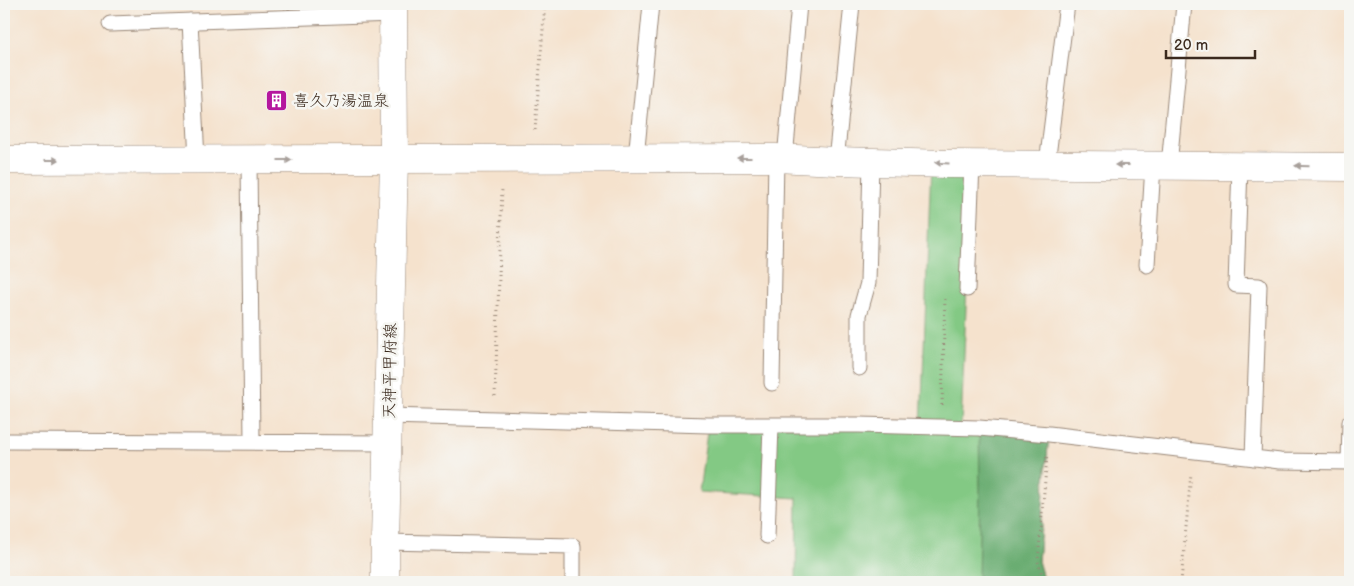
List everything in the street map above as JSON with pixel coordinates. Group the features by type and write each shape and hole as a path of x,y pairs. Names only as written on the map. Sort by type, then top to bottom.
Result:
{"street":[{"name":"天神平甲府線","path":"386,582 385,542 394,159 393,9"},
{"path":"4,160 781,158 972,164 1350,167"}],"lane":[{"path":"636,158 651,4"},
{"path":"772,383 781,158 799,4"},
{"path":"836,161 852,4"},
{"path":"1047,164 1067,4"},
{"path":"1147,266 1184,4"},
{"path":"110,24 393,9"},
{"path":"190,21 197,160"},
{"path":"249,160 252,442"},
{"path":"859,368 859,315 868,283 871,162"},
{"path":"967,289 972,164"},
{"path":"1240,166 1236,285 1258,286 1253,458"},
{"path":"388,416 771,426 859,425 979,428 1049,434 1280,461 1350,462 1350,422"},
{"path":"767,536 771,426"},
{"path":"4,442 388,443"},
{"path":"385,542 573,546 573,582"}],"path":[{"path":"533,158 545,4"},
{"path":"495,419 503,158"},
{"path":"1044,582 1038,561 1049,434"},
{"path":"1181,582 1192,450"}],"green space":[{"path":"931,163 972,164 961,427 1049,434 1038,561 1044,582 796,582 797,498 699,492 708,425 921,427"},
{"path":"979,428 1049,434 1038,561 1044,582 978,582"}],"place":[{"name":"喜久乃湯温泉","path":"277,100"}]}
